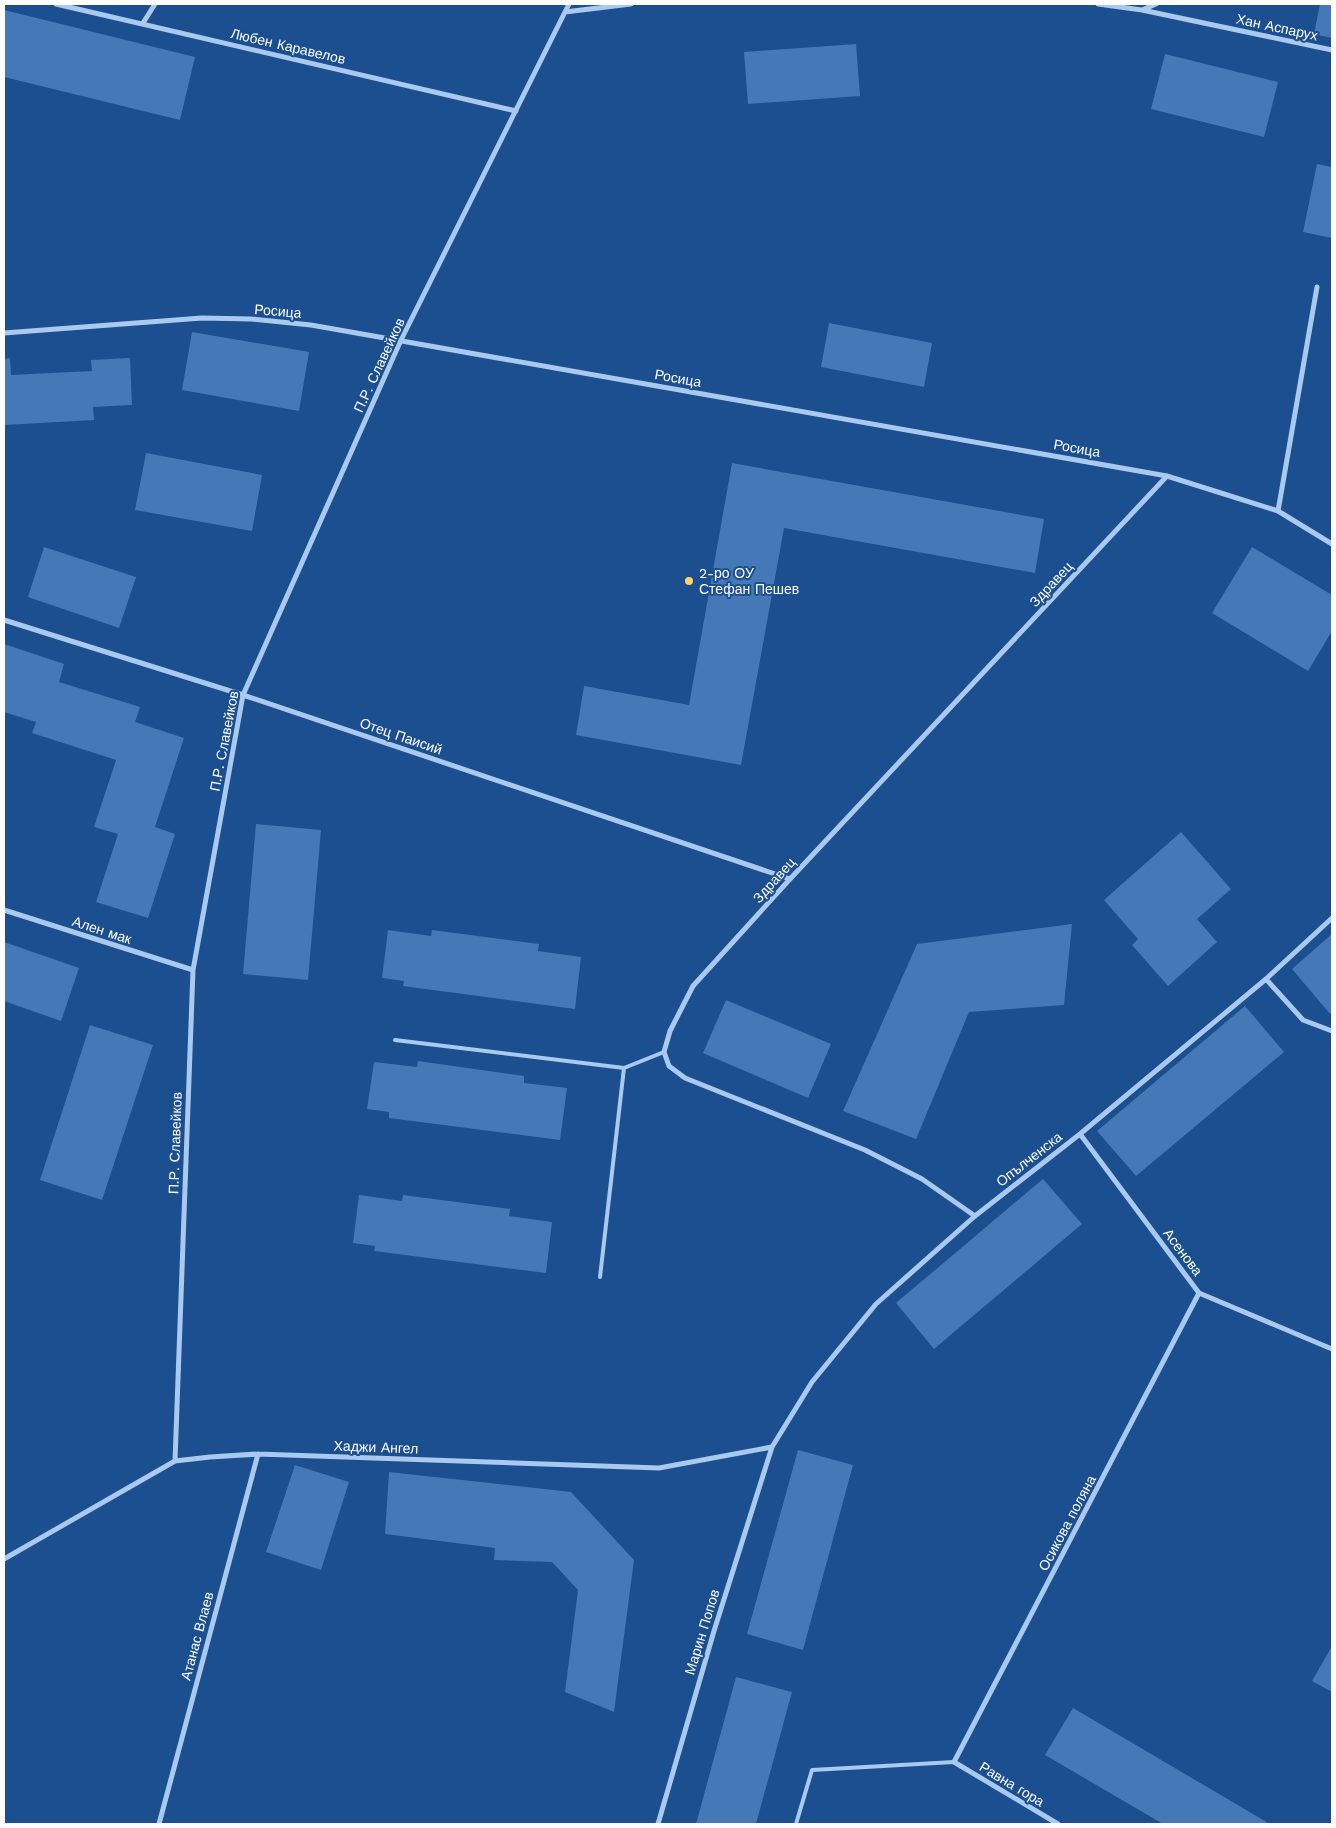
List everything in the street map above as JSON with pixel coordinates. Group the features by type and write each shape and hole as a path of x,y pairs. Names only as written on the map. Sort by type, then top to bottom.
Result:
{"street":[{"name":"Любен Каравелов","path":"56,4 516,110"},
{"path":"143,23 155,4"},
{"name":"П.Р. Славейков","path":"175,1461 193,970 242,695 402,340 569,4"},
{"path":"565,12 631,4"},
{"name":"Хан Аспарух","path":"1098,4 1142,10 1332,50"},
{"path":"1142,10 1156,4"},
{"path":"1278,511 1317,287"},
{"name":"Росица","path":"4,333 202,318 251,319 312,325 1167,476 1278,511 1332,544"},
{"name":"Здравец","path":"664,1052 670,1031 680,1008 693,986 790,879 1167,476"},
{"name":"Отец Паисий","path":"4,620 242,695 790,879"},
{"name":"Ален мак","path":"4,910 193,970"},
{"name":"Опълченска","path":"772,1447 812,1382 876,1304 975,1216 1080,1134 1266,979 1332,918"},
{"path":"1266,979 1303,1020 1332,1031"},
{"path":"664,1052 669,1066 685,1078 865,1150 922,1179 975,1216"},
{"name":"Асенова","path":"1080,1134 1199,1293 1332,1349"},
{"name":"Осикова поляна","path":"954,1762 1199,1293"},
{"name":"Хаджи Ангел","path":"4,1559 175,1461 258,1454 659,1468 772,1447"},
{"name":"Марин Попов","path":"658,1824 714,1631 772,1447"},
{"name":"Атанас Влаев","path":"158,1824 258,1454"},
{"name":"Равна гора","path":"954,1762 1058,1824"}],"lane":[{"path":"395,1040 624,1068 664,1052"},
{"path":"600,1277 624,1068"},
{"path":"796,1824 812,1770 954,1762"}],"building":[{"path":"1320,4 1332,4 1332,38 1314,34"},
{"path":"4,10 195,57 180,120 4,77"},
{"path":"856,44 860,96 748,104 744,52"},
{"path":"1165,54 1278,82 1264,137 1151,109"},
{"path":"1317,164 1332,167 1332,238 1303,232"},
{"path":"829,323 932,343 924,387 821,367"},
{"path":"192,332 309,352 299,411 182,390"},
{"path":"10,358 11,375 92,371 91,360 130,358 132,405 93,407 94,420 4,425 4,359"},
{"path":"146,453 262,475 252,531 135,510"},
{"path":"732,463 1044,519 1035,573 784,528 741,765 576,735 584,686 689,705"},
{"path":"44,547 136,577 119,628 28,597"},
{"path":"1252,547 1332,595 1332,631 1308,671 1212,613"},
{"path":"4,644 64,664 59,682 140,707 135,722 184,738 155,827 175,834 148,918 96,902 118,834 94,827 116,760 32,733 36,722 4,712"},
{"path":"256,824 321,830 308,980 243,974"},
{"path":"1181,832 1231,889 1197,919 1217,942 1168,986 1132,945 1138,939 1104,900"},
{"path":"1072,924 1064,1005 969,1012 916,1139 843,1111 917,944"},
{"path":"388,930 431,936 432,930 539,944 538,951 581,957 575,1009 403,986 404,981 382,978"},
{"path":"1332,934 1332,1012 1330,1014 1292,969"},
{"path":"4,942 79,968 61,1021 4,1001"},
{"path":"726,1000 831,1044 808,1098 703,1053"},
{"path":"1245,1006 1284,1052 1136,1176 1097,1131"},
{"path":"90,1025 153,1045 102,1200 40,1180"},
{"path":"418,1061 524,1076 524,1083 567,1088 560,1140 389,1118 389,1112 367,1109 374,1062 417,1067"},
{"path":"1043,1179 1082,1224 934,1349 896,1303"},
{"path":"359,1195 402,1201 403,1195 510,1209 509,1216 552,1222 546,1273 374,1251 375,1246 353,1243"},
{"path":"798,1450 853,1465 803,1650 747,1634"},
{"path":"295,1465 349,1482 321,1570 266,1552"},
{"path":"389,1472 571,1492 634,1560 614,1712 565,1692 578,1590 552,1562 494,1560 495,1548 385,1534"},
{"path":"1332,1646 1332,1692 1312,1681"},
{"path":"736,1677 792,1692 756,1824 696,1824"},
{"path":"1073,1708 1270,1824 1163,1824 1045,1755"}],"place":[{"name":"2-ро ОУ Стефан Пешев","path":"689,581"}]}
